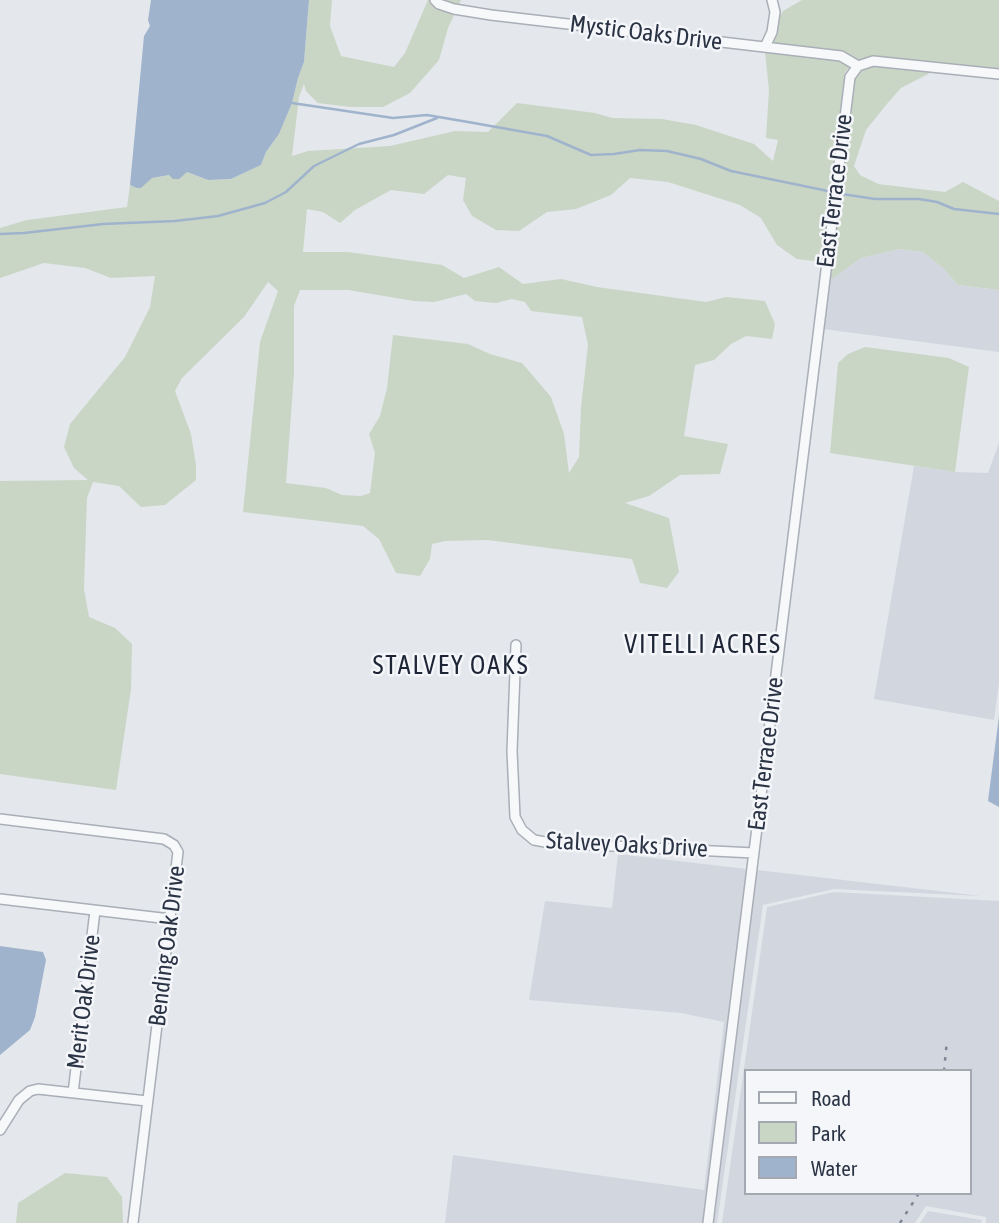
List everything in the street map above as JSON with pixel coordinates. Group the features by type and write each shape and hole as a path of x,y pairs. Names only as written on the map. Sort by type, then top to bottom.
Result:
{"street":[{"name":"Mystic Oaks Drive","path":"435,0 454,9 479,13 841,56 858,66"},
{"path":"765,47 772,32 775,12 772,0"},
{"path":"858,66 873,61 999,74"},
{"name":"East Terrace Drive","path":"708,1223 850,77 858,66"},
{"name":"Stalvey Oaks Drive","path":"516,645 512,765 515,817 522,830 534,840 551,843 754,853"},
{"name":"Bending Oak Drive","path":"0,819 164,839 176,848 178,857 133,1223"},
{"path":"0,899 170,919"},
{"name":"Merit Oak Drive","path":"73,1093 95,911"},
{"path":"0,1130 19,1100 30,1091 38,1089 147,1101"}],"shaded area":[{"path":"900,249 923,252 958,285 999,290 999,352 823,329 830,275 833,278 861,258"},
{"path":"999,443 999,683 994,720 874,699 914,466 955,472 988,473"},
{"path":"618,854 747,869 703,1223 445,1223 453,1155 704,1190 724,1022 681,1013 529,1000 545,901 612,908"},
{"path":"757,870 981,896 834,889 763,905 717,1223 713,1223"},
{"path":"834,892 999,901 999,1223 986,1223 986,1217 926,1206 915,1223 722,1223 767,907"},
{"path":"928,1211 982,1220 981,1223 920,1223"}],"green space":[{"path":"309,0 332,0 330,26 341,56 394,67 405,53 428,0 461,0 448,28 439,60 410,93 383,107 351,107 318,103 306,91 304,84 299,97 292,156 308,151 390,146 455,131 488,132 517,103 595,113 612,118 662,119 696,125 754,144 773,161 778,140 766,138 769,90 764,42 783,11 802,0 999,0 999,70 874,57 856,61 845,72 822,262 797,259 777,245 761,218 740,205 668,182 630,178 611,195 576,209 547,212 519,231 496,230 472,216 463,200 466,178 448,175 424,194 391,190 355,210 340,223 323,212 307,209 303,252 348,252 442,265 464,278 499,267 523,284 561,279 597,287 706,302 726,297 765,301 775,324 772,339 746,336 731,344 714,360 695,365 684,436 728,444 720,474 680,475 649,496 625,503 669,518 679,572 667,588 640,583 632,559 488,540 432,544 430,559 420,576 396,573 379,539 363,526 243,512 260,342 278,291 268,282 244,317 182,378 175,391 191,434 196,480 165,505 141,507 119,486 93,482 87,498 84,589 89,617 115,628 132,644 131,689 116,790 0,774 0,481 88,480 74,468 64,447 70,424 125,357 150,307 155,276 111,278 85,268 44,263 0,278 0,228 27,220 127,207 130,185 152,178 187,172 208,180 231,179 261,165 266,152 279,134 292,103 304,62","holes":["300,290 348,290 414,301 434,302 466,294 475,301 496,303 512,299 525,302 531,311 582,317 588,345 579,457 569,473 564,434 551,397 522,363 490,354 468,344 393,335 387,388 380,416 369,434 375,453 370,493 361,496 342,495 326,488 286,483 294,373 294,306"]},
{"path":"874,66 932,72 901,88 886,105 866,130 854,166 860,175 878,184 945,192 963,182 999,201 999,290 958,285 923,252 900,249 861,258 832,279 830,275 855,78 861,70"},
{"path":"865,347 949,358 969,367 955,472 830,453 838,363 848,354"},
{"path":"65,1173 107,1177 122,1197 123,1223 16,1223 18,1203"}],"water":[{"path":"151,0 309,0 304,62 292,103 279,134 266,152 261,165 231,179 208,180 187,172 179,179 173,179 169,175 152,178 141,188 130,185 144,36 150,26 148,20"},
{"path":"999,716 999,807 988,801"},
{"path":"0,946 43,952 46,960 30,1030 0,1055"}],"waterway":[{"path":"292,103 393,118 427,115 468,122 547,136 591,155 640,150 667,151 701,159 731,171 828,191"},
{"path":"0,234 218,216 265,203 286,192 314,166 359,144 394,135 437,118"},
{"path":"842,194 875,199 919,199 954,209 999,214"}],"railway":[{"path":"944,1069 947,1040"},
{"path":"900,1223 918,1195"}],"district":[{"name":"VITELLI ACRES","path":"703,645"},
{"name":"STALVEY OAKS","path":"451,666"}]}
